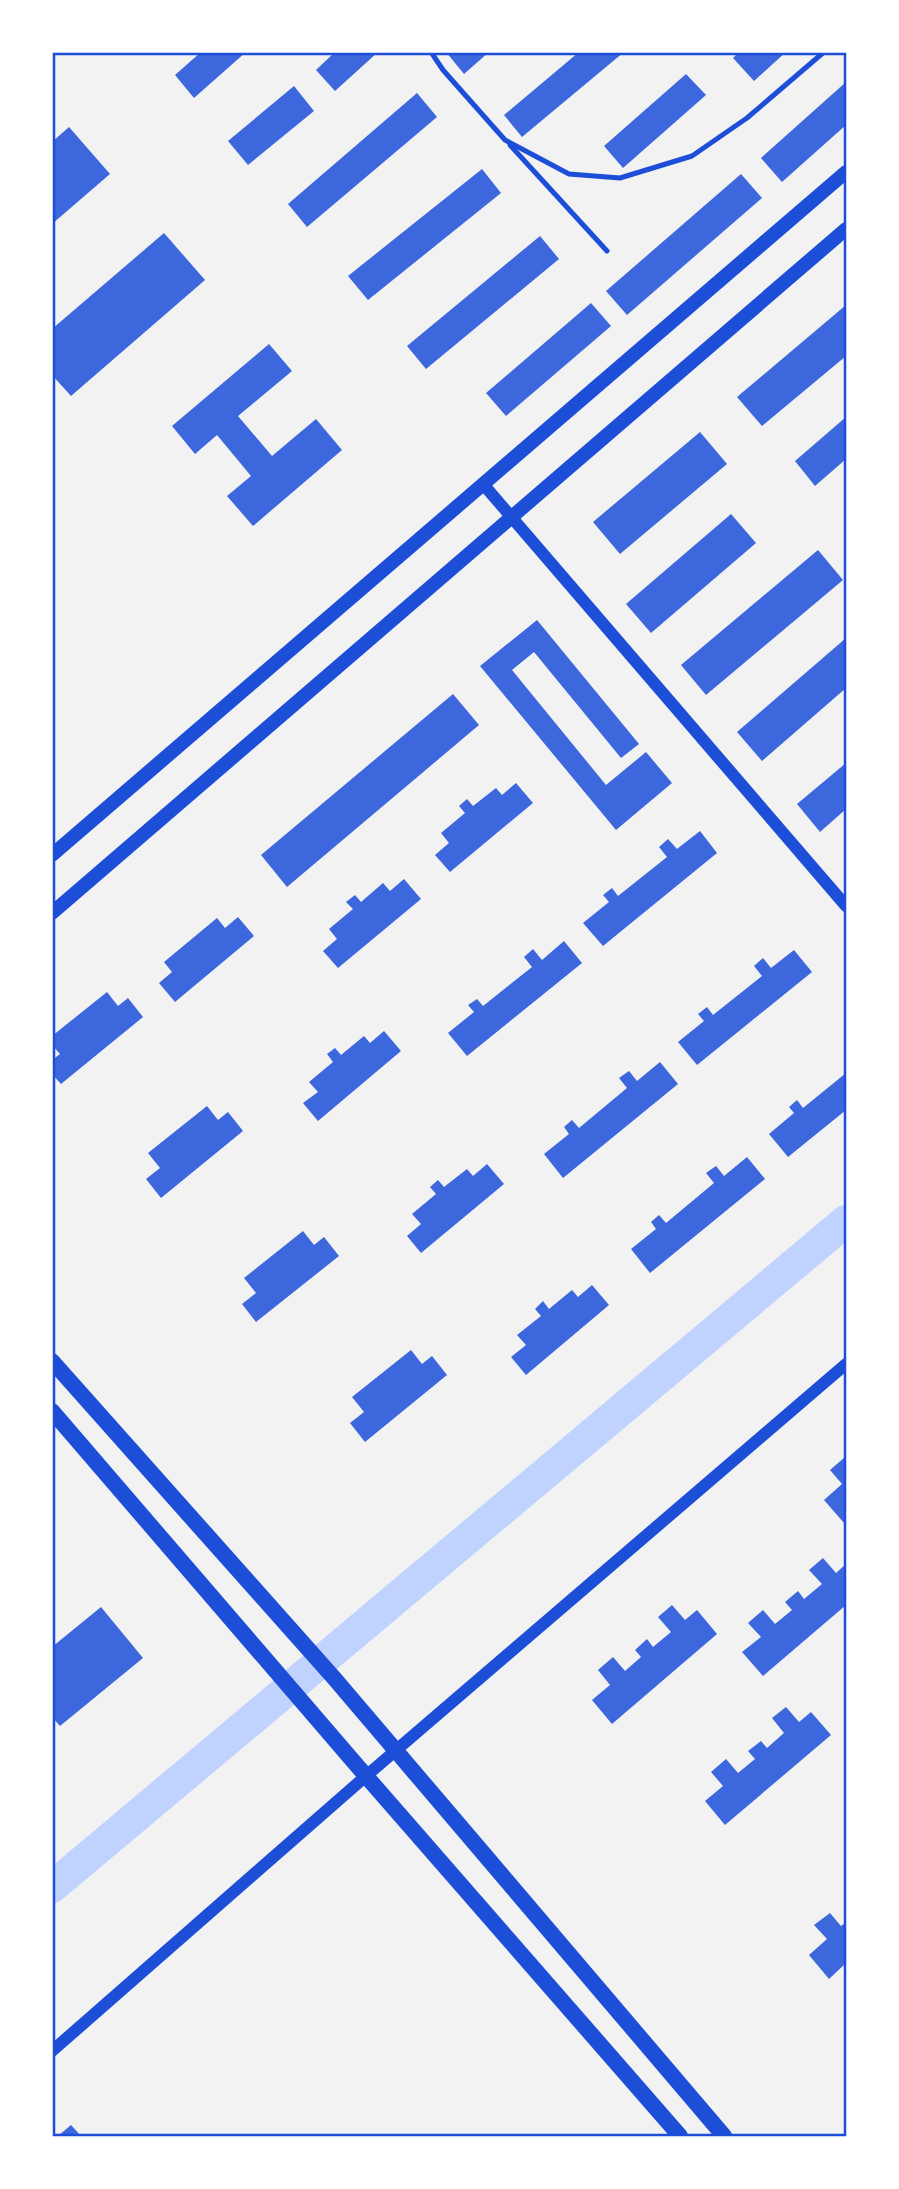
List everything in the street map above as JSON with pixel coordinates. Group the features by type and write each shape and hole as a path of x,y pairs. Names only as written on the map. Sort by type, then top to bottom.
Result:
{"main road":[{"path":"52,855 846,172"},
{"path":"52,913 513,519 846,229"},
{"path":"52,1361 334,1678 724,2137"},
{"path":"52,1411 680,2137"}],"street":[{"path":"483,484 846,906"},
{"path":"52,2051 366,1776 846,1364"}],"lane":[{"path":"431,52 443,70 607,251"},
{"path":"505,140 569,174 620,178 692,156 747,118 824,52"}],"building":[{"path":"201,52 246,52 194,98 175,75"},
{"path":"335,52 378,52 335,91 316,70"},
{"path":"446,52 489,52 464,74"},
{"path":"579,52 624,52 522,137 504,115"},
{"path":"739,52 786,52 754,81 733,58"},
{"path":"686,74 706,95 623,168 604,146"},
{"path":"846,82 846,125 782,182 761,158"},
{"path":"294,86 314,111 248,165 228,141"},
{"path":"417,93 437,117 307,227 288,204"},
{"path":"69,127 110,174 52,224 52,142"},
{"path":"482,169 501,193 368,300 348,276"},
{"path":"741,174 762,198 627,315 606,291"},
{"path":"164,233 205,280 71,396 52,375 52,329"},
{"path":"540,236 559,259 426,369 407,346"},
{"path":"591,303 611,326 506,416 486,393"},
{"path":"846,305 846,356 762,426 737,397"},
{"path":"269,344 292,371 238,416 272,456 316,419 342,450 253,526 227,496 251,476 217,435 195,454 172,426"},
{"path":"846,417 846,459 815,486 795,461"},
{"path":"700,432 727,464 620,554 593,522"},
{"path":"731,514 756,543 651,633 626,604"},
{"path":"818,550 843,580 706,695 681,665"},
{"path":"537,620 639,744 621,758 534,652 512,670 606,785 646,752 672,783 616,830 480,666"},
{"path":"846,638 846,688 762,761 737,732"},
{"path":"453,694 479,725 287,887 261,855"},
{"path":"846,763 846,809 820,832 797,804"},
{"path":"516,783 533,803 450,872 435,855 449,843 441,833 465,813 459,806 467,799 473,806 496,788 502,795"},
{"path":"700,831 717,853 603,946 583,923 609,902 603,895 612,888 618,896 667,857 659,847 668,839 677,849"},
{"path":"404,879 421,899 338,968 323,951 337,939 329,929 353,909 346,902 355,895 361,902 383,883 390,891"},
{"path":"238,917 254,936 175,1002 159,983 172,972 164,962 217,918 225,928"},
{"path":"564,941 582,963 467,1056 448,1033 474,1012 468,1005 477,999 483,1006 532,967 524,957 533,949 542,960"},
{"path":"794,950 812,972 697,1065 678,1042 704,1021 698,1014 707,1007 713,1015 762,976 754,966 763,958 771,968"},
{"path":"107,992 118,1006 128,998 143,1017 61,1084 52,1074 52,1060 60,1054 52,1045 52,1036"},
{"path":"384,1031 401,1051 318,1121 303,1103 318,1092 309,1082 333,1062 327,1054 335,1048 341,1055 364,1036 370,1043"},
{"path":"660,1062 678,1084 563,1178 544,1154 569,1134 564,1127 572,1120 579,1128 627,1088 619,1078 629,1071 637,1081"},
{"path":"846,1073 846,1110 788,1157 769,1134 794,1113 789,1107 797,1100 803,1108"},
{"path":"207,1106 218,1120 228,1112 243,1131 161,1198 146,1179 160,1168 148,1153"},
{"path":"747,1157 765,1179 650,1273 631,1249 656,1229 651,1222 659,1215 666,1223 714,1183 706,1173 716,1166 724,1176"},
{"path":"487,1164 504,1184 421,1253 407,1236 421,1224 412,1214 436,1194 430,1187 438,1180 444,1187 467,1169 473,1176"},
{"path":"303,1231 314,1245 324,1237 339,1256 256,1322 242,1304 256,1293 244,1278"},
{"path":"592,1285 609,1305 526,1375 511,1357 526,1345 517,1335 541,1316 535,1309 543,1301 549,1309 572,1290 578,1297"},
{"path":"411,1350 422,1364 432,1356 447,1375 365,1442 350,1423 364,1412 352,1397"},
{"path":"845,1457 844,1523 824,1500 842,1484 830,1470"},
{"path":"823,1558 836,1573 846,1564 846,1605 763,1676 742,1652 761,1637 748,1623 763,1610 775,1624 792,1610 785,1602 798,1591 804,1599 822,1584 809,1570"},
{"path":"672,1605 685,1620 697,1610 717,1634 612,1724 592,1700 610,1685 598,1670 613,1657 625,1671 641,1657 635,1650 647,1639 653,1647 671,1632 658,1617"},
{"path":"101,1607 143,1658 60,1726 52,1717 52,1647"},
{"path":"786,1707 799,1722 811,1712 831,1735 725,1825 705,1801 723,1786 711,1772 726,1759 738,1773 755,1759 748,1751 761,1741 767,1748 784,1733 772,1718"},
{"path":"830,1913 841,1926 846,1922 846,1963 829,1979 809,1955 827,1939 814,1925"},
{"path":"71,2125 81,2136 58,2136"}],"waterway":[{"path":"52,1887 846,1221"}]}
